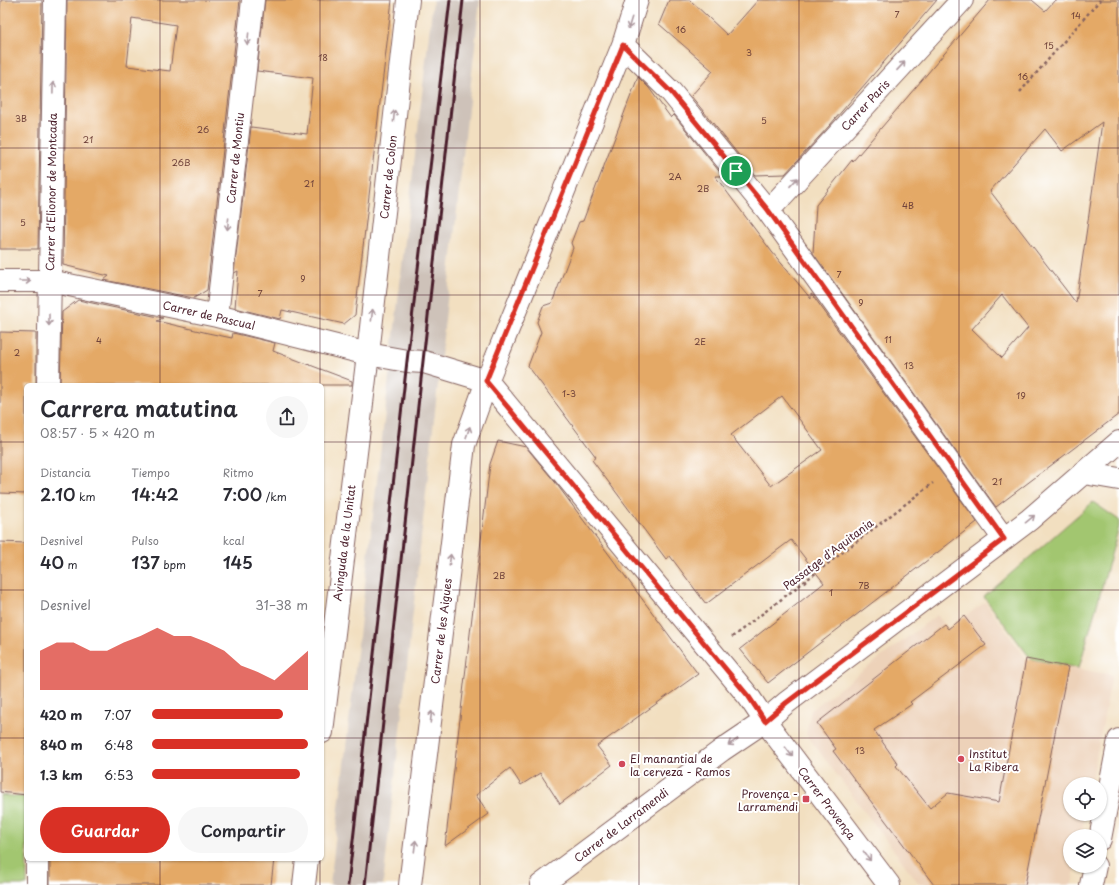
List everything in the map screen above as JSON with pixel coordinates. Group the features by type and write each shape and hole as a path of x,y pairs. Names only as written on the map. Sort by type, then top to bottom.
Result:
{"street":[{"name":"Carrer d'Elionor de Montcada","path":"48,383 55,0"},
{"name":"Carrer de Montiu","path":"217,316 253,0"},
{"name":"Carrer de Colon","path":"368,354 408,0"},
{"name":"Carrer de les Aigues","path":"410,885 464,445 486,381 623,45 637,0"},
{"name":"Carrer Paris","path":"768,210 962,0"},
{"path":"623,45 671,92 768,210 1004,539"},
{"name":"Carrer de Pascual","path":"0,281 49,281 217,316 368,354 407,361 424,362 486,381"},
{"name":"Avinguda de la Unitat","path":"324,716 368,354"},
{"name":"Carrer Provença","path":"486,381 749,697 765,721 889,885"},
{"name":"Carrer de Larramendi","path":"541,885 722,750 765,721 786,703 1004,539 1119,442"},
{"path":"1084,473 1119,479"},
{"path":"1102,829 1119,740"},
{"path":"37,861 37,885"},
{"path":"304,885 307,861"},
{"path":"1091,885 1094,873"}],"path":[{"path":"1020,92 1100,0"},
{"name":"Passatge d'Aquitania","path":"712,652 953,468"}],"shaded area":[{"path":"433,0 480,0 383,885 330,885"},
{"name":"Institut La Ribera","path":"985,602 1026,659 1112,675 1092,777 1063,777 1063,821 1084,821 1082,829 1063,829 1063,873 1074,873 1072,885 920,885 806,734 811,710 937,615 948,629"}],"green space":[{"path":"1093,502 1119,520 1119,527 1079,668 1031,659 984,597"},
{"path":"0,795 24,797 24,861 27,861 27,885 0,885"}],"building":[{"path":"1,0 42,0 38,249 0,249"},
{"path":"67,0 240,0 207,290 194,298 104,280 109,276 63,265","holes":["132,18 176,25 170,71 127,66"]},
{"path":"265,0 392,0 355,315 344,324 282,310 280,319 235,308 238,271 234,273 251,127 307,134 313,78 257,71"},
{"path":"669,0 690,0 727,35 758,0 937,0 830,125 785,174 755,175 691,96 713,71 659,24"},
{"path":"990,0 1032,0 1045,11 1055,0 1119,0 1119,414 996,507 813,253 816,205 852,160 853,161","holes":["1102,122 1095,173 1076,303 990,191 1045,129 1062,151","1002,295 1028,328 1002,358 972,329"]},
{"path":"638,77 649,88 671,118 674,115 723,176 715,176 772,252 811,299 811,293 977,522 768,683 740,649 824,583 791,540 706,604 670,556 666,559 592,460 596,457 528,366 541,332 537,322 543,306 552,303 573,248 571,243 579,222 583,221","holes":["782,396 822,450 771,486 731,435"]},
{"path":"78,300 163,318 157,321 208,333 232,338 233,333 275,343 273,351 352,381 352,385 324,385 324,383 60,383 62,312"},
{"path":"0,332 36,333 36,383 24,383 24,494 0,493"},
{"path":"498,441 526,447 555,482 698,674 597,746 612,765 560,804 540,773 521,785 510,768 476,795 489,814 445,846 490,464"},
{"path":"0,542 24,543 24,795 0,792"},
{"path":"964,616 986,645 910,702 912,704 874,730 898,764 896,766 930,808 948,793 999,802 1026,659 1068,667 1025,885 934,885 833,751 836,749 817,723 944,624 948,629"},
{"path":"50,861 274,861 271,885 50,885"}],"railway":[{"path":"348,885 407,361 450,0"},
{"path":"365,885 463,0"}],"place":[{"name":"Institut La Ribera","path":"961,759"},
{"name":"El manantial de la cerveza - Ramos","path":"622,764"},
{"name":"Provença - Larramendi","path":"806,799"}],"route":[{"path":"623,45 671,92 736,171 768,210 1004,539 786,703 765,721 749,697 486,381 623,45"}]}
